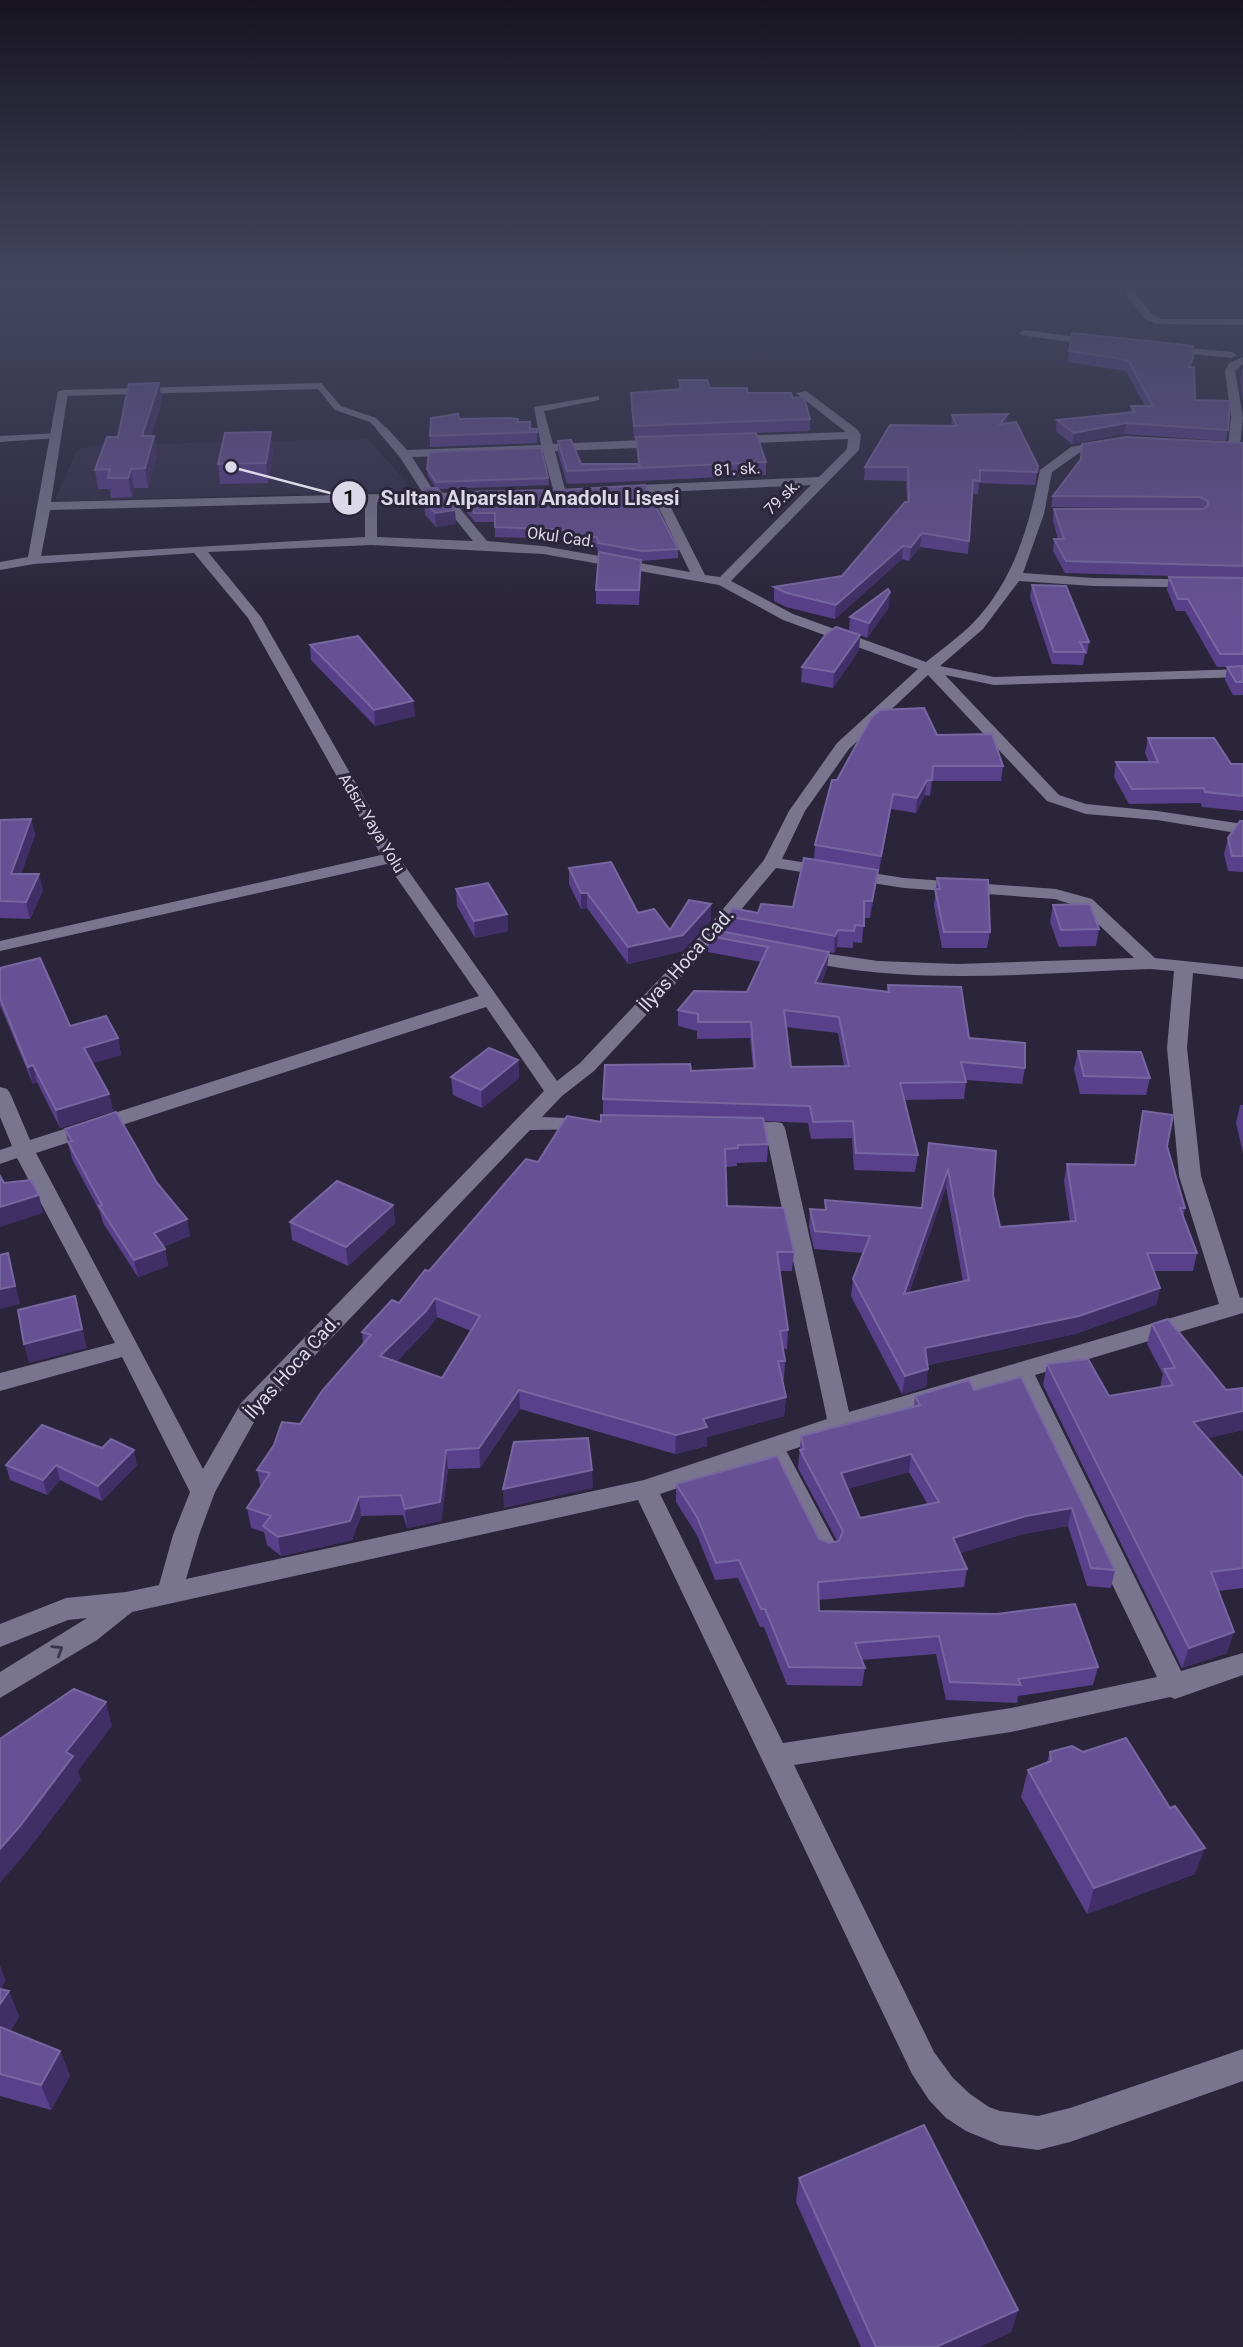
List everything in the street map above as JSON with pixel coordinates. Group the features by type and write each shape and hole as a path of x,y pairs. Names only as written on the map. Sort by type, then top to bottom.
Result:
{"street":[{"path":"34,560 62,394"},
{"path":"803,394 854,433"},
{"path":"1233,394 1237,417 1233,447"},
{"path":"560,492 538,409 595,398"},
{"path":"382,429 437,496 483,545"},
{"path":"715,441 854,433"},
{"name":"79.sk.","path":"723,582 853,450 854,433"},
{"name":"İlyas Hoca Cad.","path":"170,1591 186,1535 203,1492 249,1409 555,1092 587,1067 709,937 772,862 797,811 843,746 904,688 978,626 1015,577 1045,514 1045,470 1075,450 1124,441"},
{"path":"404,454 673,442"},
{"name":"81. sk.","path":"601,491 822,481"},
{"path":"655,488 699,577"},
{"path":"44,506 495,494"},
{"path":"370,498 371,541"},
{"name":"Okul Cad.","path":"0,566 34,560 371,541 544,550 723,582 788,617 930,668 995,681 1243,673"},
{"name":"Adsız Yaya Yolu","path":"198,549 254,617 391,858 555,1092"},
{"path":"1015,577 1093,582 1243,584"},
{"path":"930,668 1053,798 1066,805 1086,810 1190,819 1243,829"},
{"path":"0,946 391,858"},
{"path":"772,862 904,883 1056,894 1073,898 1086,903 1150,963"},
{"path":"709,937 732,942"},
{"path":"779,952 878,967 957,970 1150,963 1243,973"},
{"path":"0,1636 66,1609 126,1603 170,1591 645,1489 841,1424 1238,1306 1190,1176 1177,1048 1184,967"},
{"path":"0,1157 490,999"},
{"path":"0,1093 24,1150 203,1492"},
{"path":"525,1123 608,1125"},
{"path":"719,1127 775,1128 841,1424"},
{"path":"0,1382 129,1347"},
{"path":"1021,1371 1175,1687"},
{"path":"645,1489 923,2063 941,2089 958,2106 978,2119 1000,2128 1038,2133 1070,2125 1243,2065"},
{"path":"0,1686 88,1632 126,1603"},
{"path":"775,1756 929,1733 1175,1687 1243,1664"}],"lane":[{"path":"327,394 338,408 373,420 382,429"},
{"path":"0,439 57,435"},
{"path":"774,1446 828,1550"}],"shaded area":[{"path":"368,439 408,484 401,491 61,501 55,499 77,450 93,445"}],"building":[{"path":"127,394 156,394 142,436 154,436 145,468 131,469 128,478 108,478 110,469 95,470 107,437 118,437"},
{"path":"631,394 791,394 793,398 804,397 810,419 634,426"},
{"path":"1146,394 1195,394 1195,400 1230,401 1228,430 1126,423 1074,433 1057,420 1135,412 1131,406 1153,406"},
{"path":"458,414 459,419 518,419 517,422 530,422 530,429 537,429 537,432 430,436 431,418"},
{"path":"1008,414 1000,424 1016,422 1038,466 1037,472 980,470 980,481 973,480 969,541 922,533 911,547 903,546 836,605 787,593 774,587 842,576 905,502 909,502 908,467 865,467 890,425 957,426 952,415"},
{"path":"271,432 266,463 218,464 225,433"},
{"path":"756,433 766,462 640,468 636,437"},
{"path":"1126,437 1243,443 1243,566 1066,561 1054,539 1064,539 1054,509 1204,509 1208,505 1208,501 1200,497 1053,496 1081,459 1082,444"},
{"path":"571,440 581,464 637,464 639,468 567,471 558,441"},
{"path":"541,448 548,478 436,482 427,469 429,452"},
{"path":"645,485 678,549 642,551 598,543 597,537 568,537 568,530 495,527 495,513 474,513 457,492 560,490"},
{"path":"425,488 437,488 455,510 435,513 424,501"},
{"path":"599,552 641,560 639,590 596,590"},
{"path":"1169,577 1243,578 1243,654 1220,654 1188,599 1178,599"},
{"path":"1032,585 1066,586 1089,642 1080,642 1085,652 1054,652"},
{"path":"888,589 890,592 869,623 850,617"},
{"path":"836,627 860,635 834,672 802,667 826,634"},
{"path":"358,636 413,701 374,710 310,645"},
{"path":"1243,666 1243,682 1236,682 1227,667"},
{"path":"924,708 937,735 992,734 1003,766 933,766 932,780 927,780 917,798 893,794 881,856 815,845 832,780 837,780 871,718 880,710"},
{"path":"1148,738 1214,738 1231,764 1243,764 1243,796 1205,792 1204,788 1132,789 1116,762 1158,762"},
{"path":"31,819 11,874 39,874 26,902 0,901 0,820"},
{"path":"1240,821 1243,821 1243,856 1232,856 1228,838"},
{"path":"804,858 878,870 872,901 864,901 864,926 855,925 854,931 838,930 835,936 726,916 733,908 758,913 761,904 793,907"},
{"path":"611,862 638,913 654,909 670,930 689,900 711,904 683,935 628,947 587,893 581,893 569,868"},
{"path":"937,878 988,880 990,932 944,932 935,889 940,889"},
{"path":"488,883 507,914 474,921 456,889"},
{"path":"1090,904 1099,929 1061,930 1053,905"},
{"path":"714,930 829,952 815,983 889,992 888,985 961,987 969,1038 1025,1043 1025,1068 961,1062 966,1082 900,1083 918,1155 856,1153 853,1121 813,1122 810,1106 603,1099 605,1065 690,1064 691,1071 755,1068 751,1022 698,1022 698,1014 678,1010 694,991 747,992 768,947 709,936","holes":["784,1010 839,1017 849,1066 791,1067"]},
{"path":"40,958 70,1026 106,1016 118,1038 84,1048 109,1094 56,1110 33,1065 28,1067 0,998 0,968"},
{"path":"489,1048 518,1060 481,1090 451,1077"},
{"path":"1078,1051 1141,1052 1150,1078 1084,1076"},
{"path":"1143,1111 1173,1115 1167,1146 1185,1208 1180,1208 1197,1253 1147,1253 1160,1288 1079,1316 925,1348 928,1369 905,1376 853,1279 870,1236 815,1231 810,1209 826,1210 825,1200 922,1208 929,1143 996,1151 993,1195 1000,1227 1076,1221 1067,1164 1135,1165","holes":["948,1170 969,1280 904,1294"]},
{"path":"116,1112 157,1183 187,1219 154,1233 165,1249 134,1260 99,1206 102,1205 68,1142 72,1141 65,1129"},
{"path":"601,1115 763,1118 768,1144 738,1145 738,1148 725,1149 727,1206 784,1208 794,1252 777,1252 788,1330 780,1331 785,1361 778,1361 786,1397 703,1419 707,1427 676,1435 519,1390 479,1448 446,1450 440,1502 405,1509 401,1495 359,1497 350,1521 278,1537 263,1526 271,1516 247,1508 270,1473 257,1470 274,1445 282,1422 300,1424 322,1391 371,1335 362,1332 392,1300 399,1303 425,1270 429,1271 526,1159 538,1162 567,1116 601,1122","holes":["435,1298 480,1316 442,1378 380,1356 426,1311"]},
{"path":"0,1176 4,1183 31,1180 39,1195 0,1207"},
{"path":"337,1181 393,1205 346,1247 290,1222"},
{"path":"8,1253 15,1286 0,1289 0,1255"},
{"path":"75,1296 82,1329 24,1344 18,1310"},
{"path":"1168,1319 1226,1390 1243,1388 1243,1411 1193,1422 1243,1478 1243,1568 1211,1572 1234,1632 1189,1648 1047,1364 1088,1359 1109,1396 1173,1385 1164,1369 1175,1368 1152,1324"},
{"path":"1021,1377 1115,1570 1091,1568 1072,1508 1026,1516 953,1538 967,1569 818,1582 819,1611 997,1614 1075,1604 1098,1667 1018,1679 1021,1685 950,1682 939,1636 855,1643 865,1668 789,1667 765,1609 761,1609 739,1560 716,1563 697,1517 676,1484 777,1456 819,1539 829,1543 839,1541 843,1531 800,1450 804,1449 801,1436 920,1405 915,1396 969,1380 974,1390","holes":["911,1454 939,1502 860,1518 841,1473"]},
{"path":"42,1425 102,1448 111,1439 134,1450 98,1486 56,1465 43,1480 6,1465"},
{"path":"588,1438 592,1470 503,1489 514,1442"},
{"path":"74,1689 106,1702 66,1752 73,1756 0,1849 0,1739"},
{"path":"1126,1738 1170,1808 1175,1806 1205,1848 1094,1888 1028,1770 1051,1761 1050,1752 1072,1746 1083,1752"},
{"path":"0,1989 9,1991 0,2004"},
{"path":"0,2027 60,2051 41,2085 0,2074"},
{"path":"924,2125 1018,2310 936,2347 876,2347 799,2178"}],"place":[{"name":"Sultan Alparslan Anadolu Lisesi","path":"231,467"}]}
